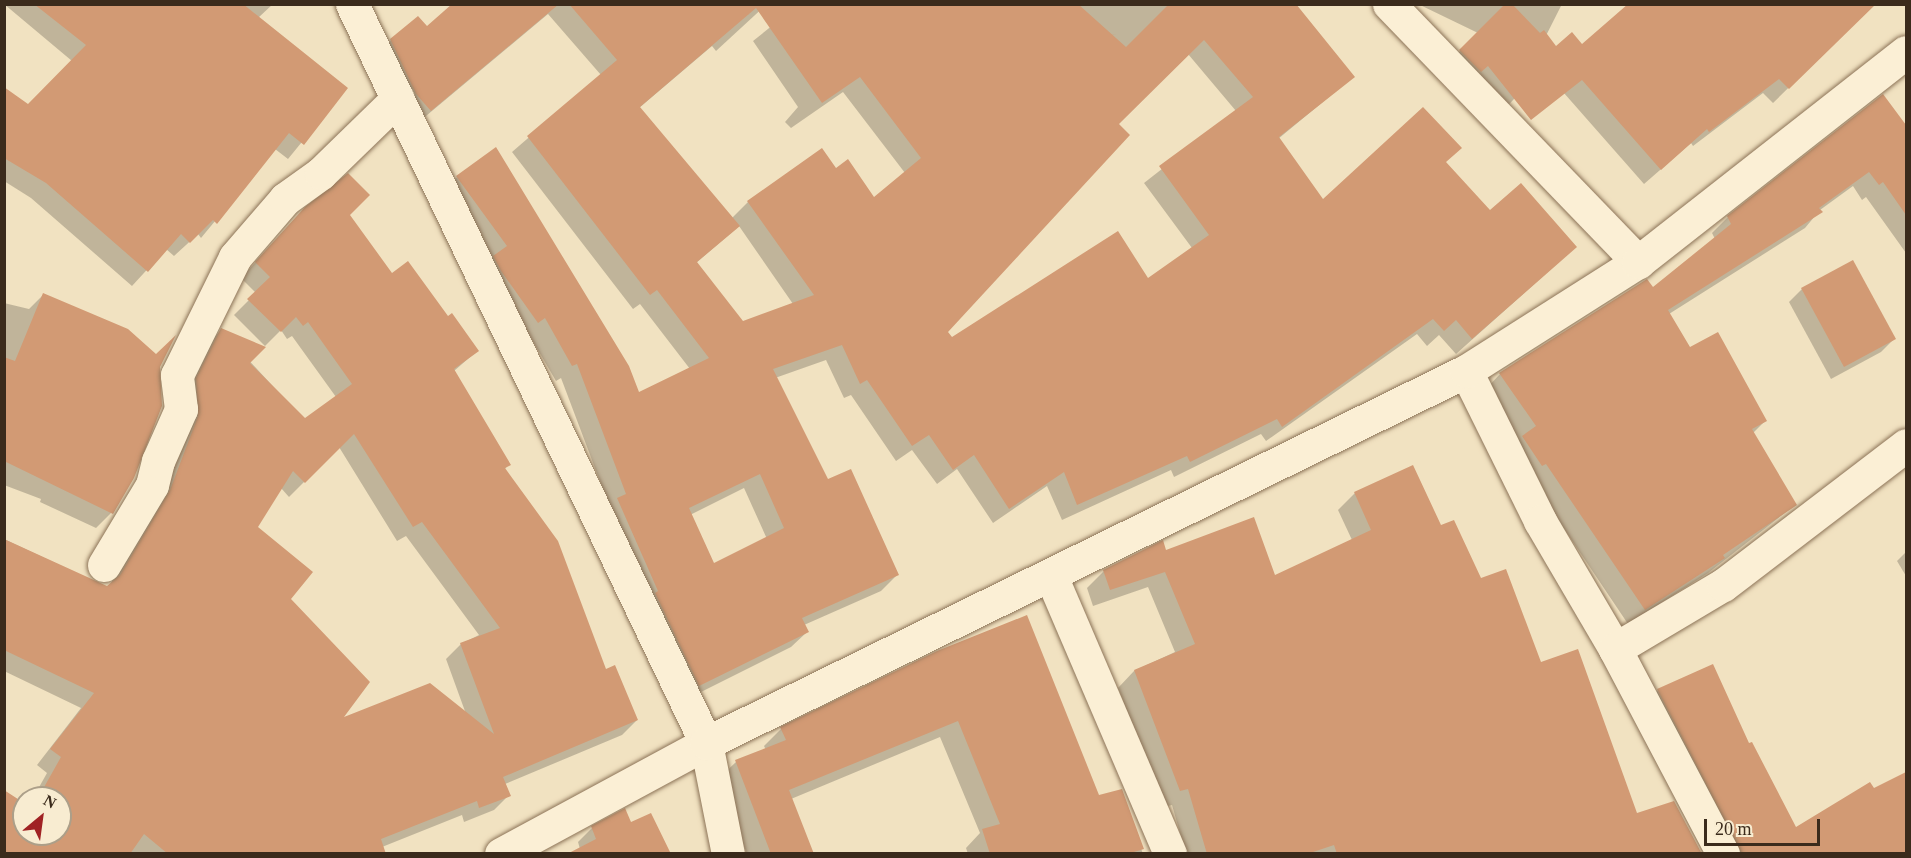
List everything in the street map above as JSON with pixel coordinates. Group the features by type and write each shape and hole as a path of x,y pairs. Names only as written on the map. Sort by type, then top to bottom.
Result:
{"street":[{"path":"352,4 706,743 728,854"},
{"path":"1389,4 1638,262"},
{"path":"501,854 706,743 1052,576 1466,371 1638,262 1906,52"},
{"path":"104,565 152,485 158,461 181,409 177,375 235,257 285,199 321,173 398,98"},
{"path":"1466,371 1540,521 1615,649 1723,854"},
{"path":"1615,649 1723,585 1906,445"},
{"path":"1052,576 1170,854"}],"building":[{"path":"34,4 243,4 348,88 304,145 289,133 217,224 213,220 190,243 181,234 148,272 46,183 4,158 4,87 28,104 86,45"},
{"path":"452,4 559,4 431,111 416,94 390,39 418,16 427,26"},
{"path":"569,4 1078,4 1126,47 1169,4 1296,4 1355,77 1279,137 1323,199 1423,107 1462,148 1446,162 1490,210 1521,183 1577,247 1472,339 1456,320 1444,331 1433,319 1282,427 1277,419 1190,462 1187,456 1077,505 1064,472 1009,509 974,455 953,470 929,435 912,446 867,380 860,384 842,345 773,369 828,479 851,469 899,575 802,618 809,632 699,686 655,593 658,591 617,498 626,494 577,364 572,366 545,318 538,323 501,271 493,256 507,246 456,176 496,147 629,366 639,392 709,358 657,290 650,295 527,136 617,60","holes":["756,8 822,103 860,77 921,158 874,197 848,159 836,168 822,148 747,201 814,295 743,321 697,262 740,226 640,107","1204,40 1253,97 1159,166 1209,235 1148,278 1118,231 952,337 948,332 1130,135 1119,124","760,474 784,528 714,563 689,508"]},
{"path":"1505,4 1512,4 1540,33 1544,30 1556,46 1572,32 1582,44 1628,4 1876,4 1789,89 1779,79 1709,132 1707,129 1661,170 1582,80 1531,120 1488,66 1481,72 1459,50"},
{"path":"1883,94 1906,125 1906,215 1883,182 1879,185 1869,172 1819,208 1823,212 1668,310 1690,347 1718,332 1767,421 1752,429 1797,505 1723,555 1725,558 1645,610 1546,464 1542,466 1522,436 1536,426 1499,373 1647,279 1653,287 1731,224 1727,216"},
{"path":"348,173 370,195 350,215 392,273 408,261 448,316 452,313 479,351 454,369 511,465 505,468 558,541 606,669 615,665 638,720 503,777 511,796 479,808 477,801 381,839 386,854 168,854 144,834 130,854 4,854 4,790 12,795 12,846 72,846 72,786 45,786 61,757 50,749 94,693 4,650 4,539 107,586 120,575 170,490 198,416 196,378 221,328 266,347 250,363 305,418 352,384 308,322 303,326 296,317 281,332 247,299 270,277 255,262 305,207","holes":["354,434 413,527 422,522 500,628 460,643 494,734 430,683 344,717 370,682 291,599 313,572 258,527 293,471 305,483"]},
{"path":"1853,260 1896,339 1844,367 1801,288"},
{"path":"43,293 128,329 156,354 176,335 160,367 162,406 134,478 113,514 4,461 4,357 15,361"},
{"path":"1413,465 1441,525 1454,520 1481,578 1506,569 1541,662 1578,649 1637,813 1674,801 1702,854 1337,854 1334,845 1307,854 1207,854 1188,789 1180,791 1134,670 1195,644 1165,572 1110,590 1103,570 1163,540 1166,550 1254,517 1275,575 1371,530 1354,492"},
{"path":"1027,615 1099,795 1122,789 1144,849 1127,854 990,854 982,829 1000,824 958,721 789,790 814,854 771,854 735,760 786,740 780,727 937,651"},
{"path":"1713,664 1749,743 1752,742 1796,827 1870,782 1874,788 1906,772 1906,854 1742,854 1657,689"},
{"path":"625,808 631,822 651,813 671,854 567,854 596,839 591,826"}]}
